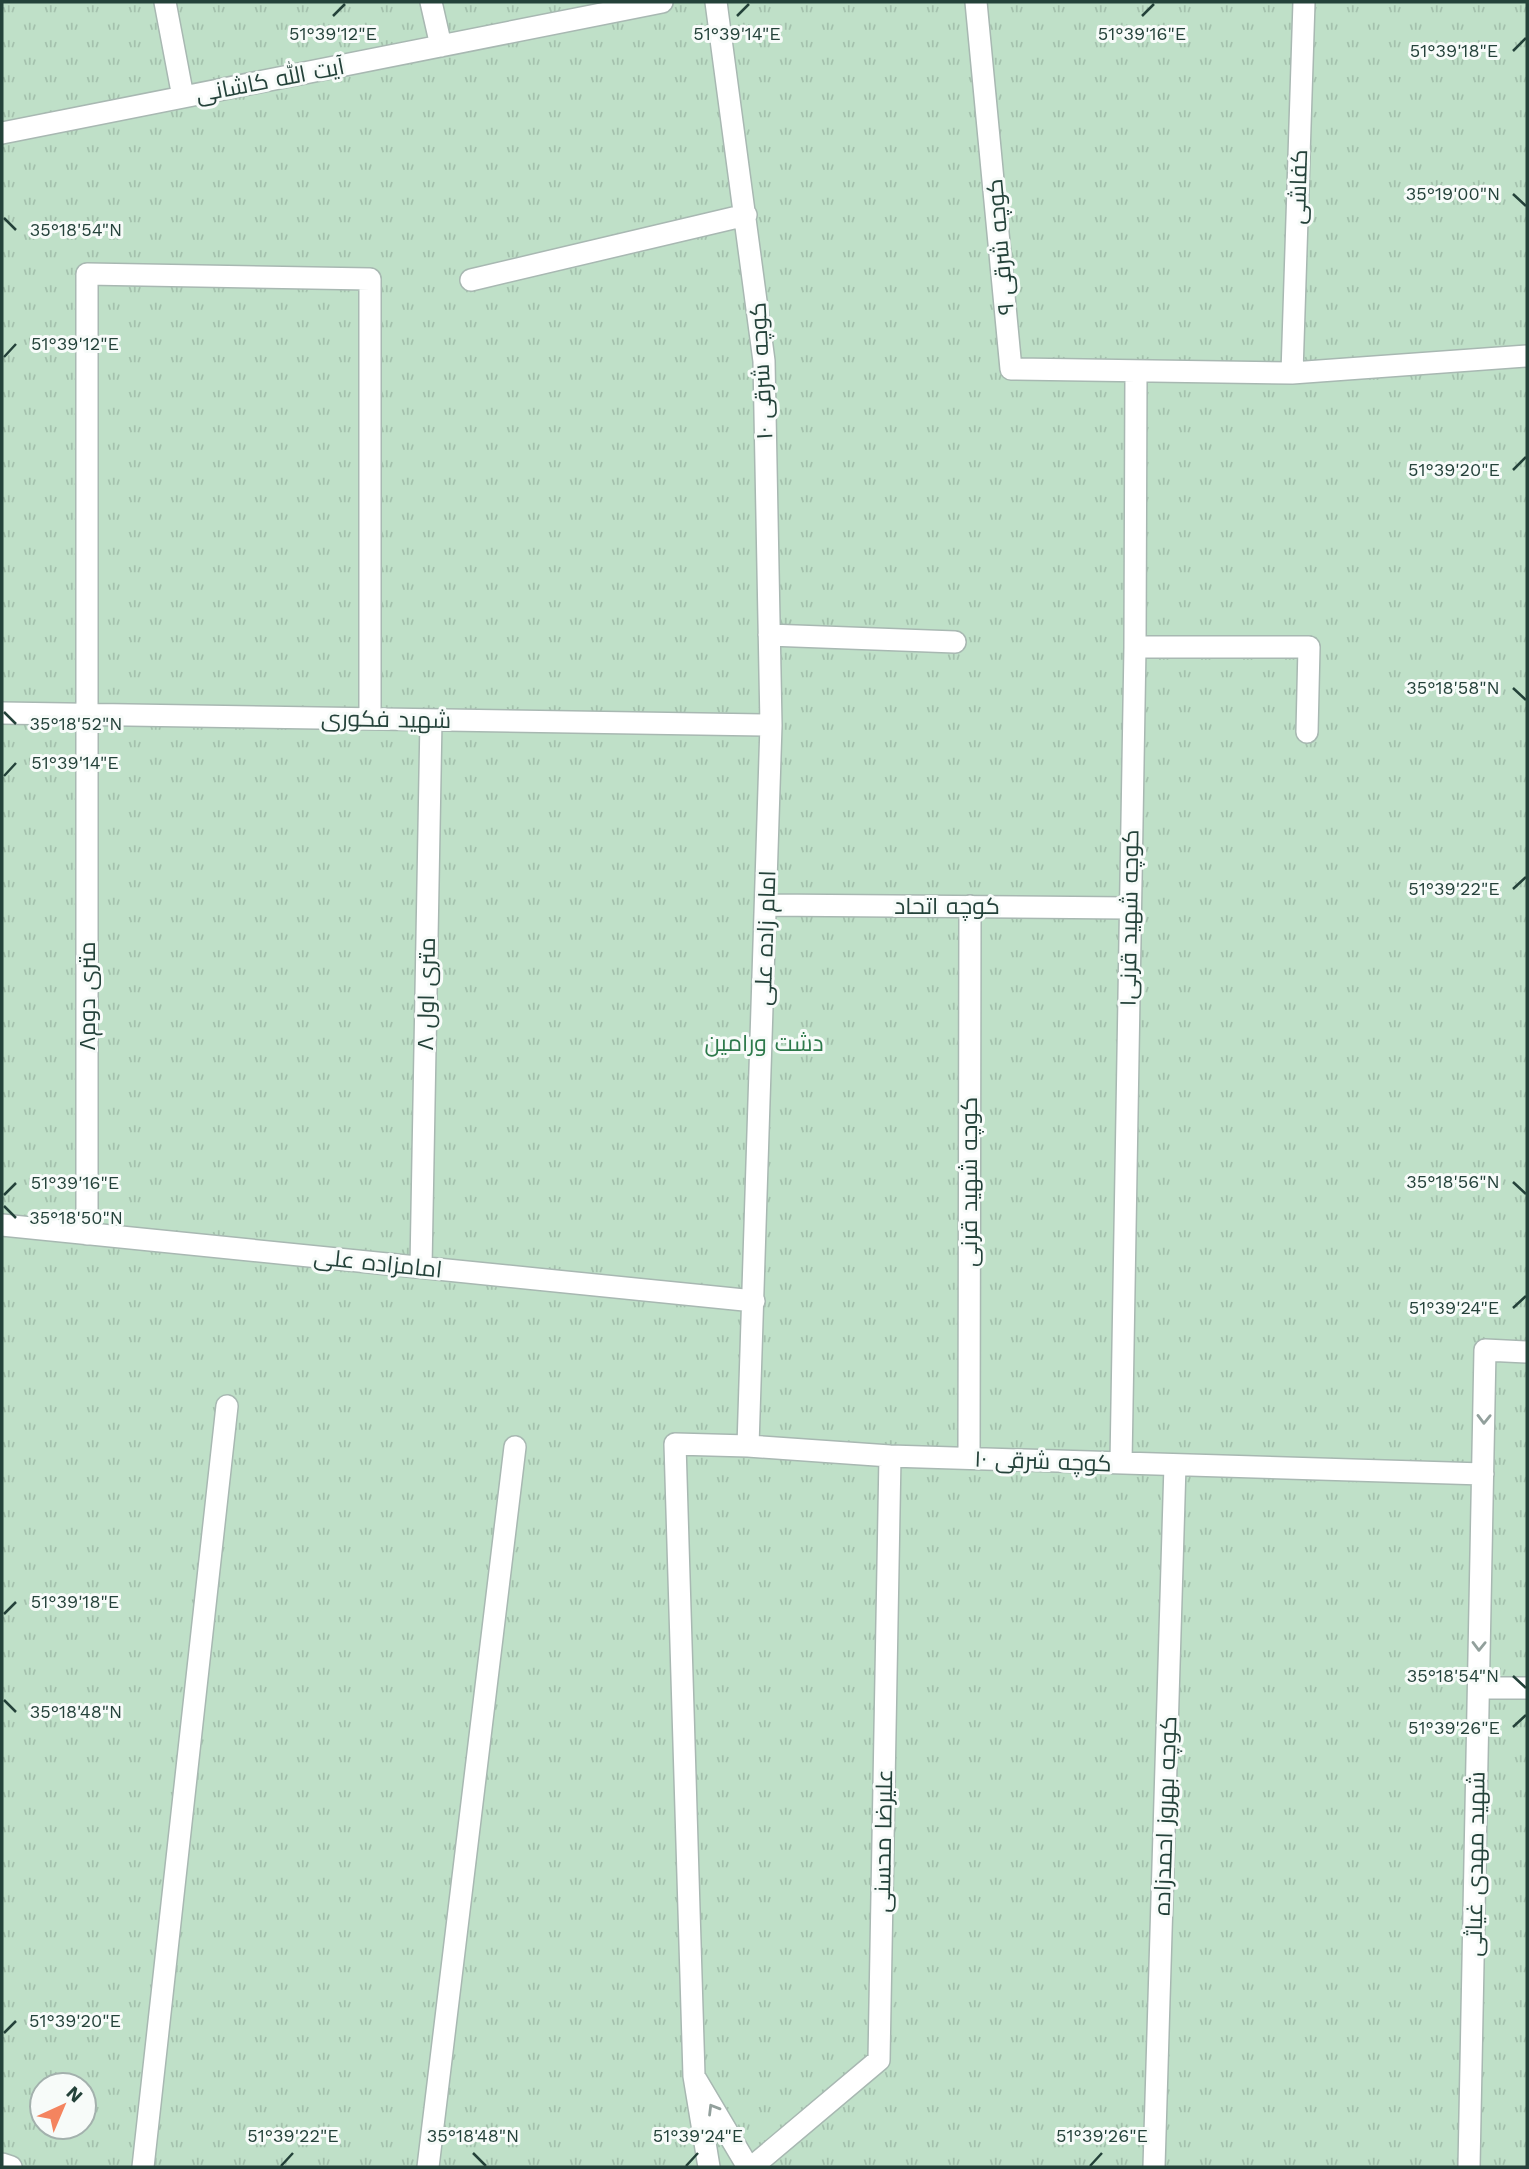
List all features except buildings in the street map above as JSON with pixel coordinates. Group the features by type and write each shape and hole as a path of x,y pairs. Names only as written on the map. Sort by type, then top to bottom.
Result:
{"street":[{"path":"165,2 183,97"},
{"path":"431,2 441,46"},
{"name":"آیت الله کاشانی","path":"2,133 662,2"},
{"name":"کوچه شرقی ۱۰","path":"716,2 763,344 771,734"},
{"name":"کوچه شرقی ۹","path":"976,2 1011,369 1136,373"},
{"name":"کفاشی","path":"1292,373 1304,2"},
{"path":"471,280 746,215"},
{"name":"متری دوم۸","path":"87,1234 87,274 370,279 370,719"},
{"path":"1136,373 1292,373 1527,356"},
{"name":"کوچه شهید قرنی۱","path":"1121,1463 1135,647 1136,373"},
{"path":"769,635 955,642"},
{"path":"1135,647 1309,647 1307,732"},
{"name":"شهید فکوری","path":"2,713 431,720 771,734"},
{"name":"۸ متری اول","path":"421,1267 431,720"},
{"name":"امام زاده علی","path":"754,1301 771,734"},
{"name":"کوچه اتحاد","path":"766,905 1129,908"},
{"name":"کوچه شهید قرنی","path":"968,1458 970,906"},
{"name":"امامزاده علی","path":"2,1225 754,1301"},
{"path":"748,1446 754,1301"},
{"name":"شهید مهدی غیاثی","path":"1469,2167 1485,1350 1527,1352"},
{"path":"143,2167 226,1406"},
{"name":"کوچه شرقی ۱۰","path":"694,2076 675,1444 890,1456 1483,1474"},
{"path":"429,2167 515,1447"},
{"name":"علیرضا محسنی","path":"750,2167 879,2060 890,1456"},
{"name":"کوچه بهروز احمدزاده","path":"1154,2167 1175,1465"},
{"path":"1479,1688 1527,1688"},
{"path":"694,2076 709,2167"},
{"path":"694,2076 750,2167"},
{"path":"2,2164 11,2167"}],"green space":[{"name":"دشت ورامین","path":"2,2 1527,2 1527,2167 2,2167"}]}
